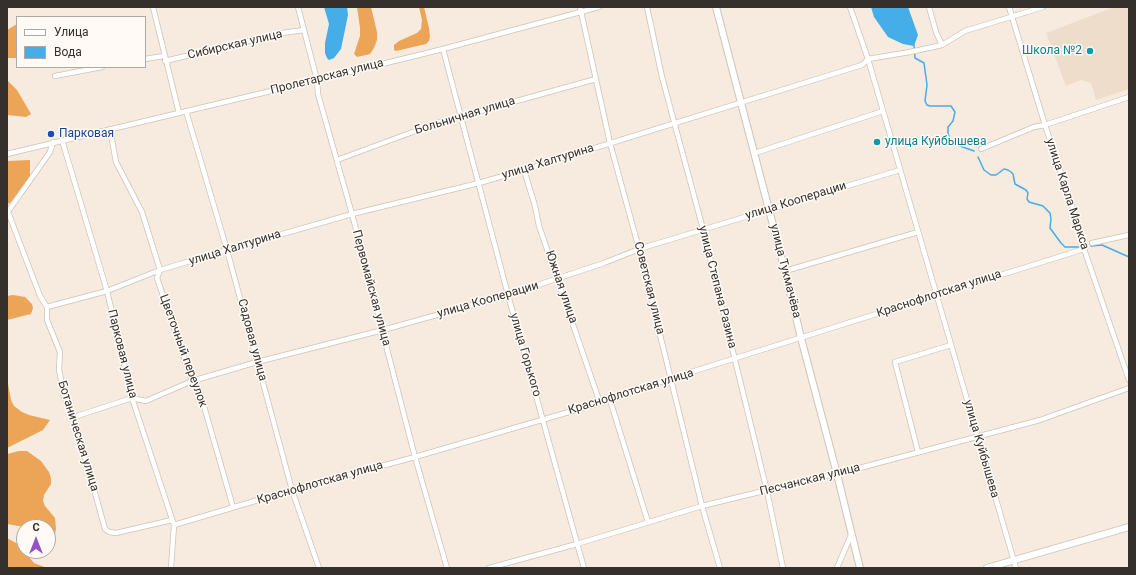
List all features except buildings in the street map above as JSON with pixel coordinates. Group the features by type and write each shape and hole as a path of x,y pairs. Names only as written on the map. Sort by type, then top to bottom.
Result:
{"street":[{"path":"153,7 165,61 179,113"},
{"name":"Первомайская улица","path":"298,7 318,80 318,94 352,214 415,456 447,568"},
{"name":"Пролетарская улица","path":"7,154 443,49 580,9 599,7"},
{"name":"улица Степана Разина","path":"648,7 662,77 703,229 767,491 783,568"},
{"name":"улица Тукмачёва","path":"716,7 786,271 801,338 860,568"},
{"name":"улица Куйбышева","path":"850,7 868,59 1016,568"},
{"path":"929,7 936,32 942,45"},
{"name":"улица Карла Маркса","path":"1009,7 1045,125 1082,236 1084,249 1129,380"},
{"name":"улица Халтурина","path":"47,307 107,291 160,270 352,214 524,170 741,104 862,65 868,59 942,45 965,31 1043,7"},
{"name":"Советская улица","path":"580,9 610,143 672,378 702,506 720,568"},
{"name":"Сибирская улица","path":"165,61 282,33 304,30"},
{"name":"улица Горького","path":"443,49 508,295 584,568"},
{"path":"146,59 164,56"},
{"path":"55,76 97,68"},
{"name":"Больничная улица","path":"337,160 437,122 596,79"},
{"path":"981,148 1034,127 1045,125 1129,97"},
{"name":"Садовая улица","path":"186,111 227,250 292,490 318,568"},
{"path":"755,153 883,111"},
{"name":"Цветочный переулок","path":"110,129 116,162 142,212 160,270 157,278 192,381 199,389 233,507"},
{"name":"Парковая улица","path":"62,140 107,291 132,398 173,522 171,568"},
{"path":"7,213 50,152 54,142"},
{"name":"Южная улица","path":"524,170 535,206 539,226 600,403"},
{"name":"улица Кооперации","path":"74,417 132,398 146,400 192,381 258,362 383,330 508,295 604,264 639,249 900,170"},
{"name":"Ботаническая улица","path":"7,213 40,296 47,307 47,320 60,352 59,369 64,397 74,417 105,528 109,532 116,533 173,522"},
{"path":"786,271 918,232"},
{"path":"1092,243 1129,235"},
{"name":"Краснофлотская улица","path":"173,522 233,507 600,403 672,378 735,360 1084,249"},
{"path":"918,452 895,362 951,345"},
{"name":"Песчанская улица","path":"489,568 577,544 702,506 837,474 1040,420 1129,388"},
{"path":"610,400 648,522"},
{"path":"988,568 1129,527"},
{"path":"837,568 851,535"}],"shaded area":[{"path":"357,7 371,7 377,32 377,40 370,54 357,57 354,54 360,36 360,28"},
{"path":"419,7 424,7 429,28 429,41 426,44 396,51 394,50 394,45 399,41 417,33 421,29 422,20"},
{"path":"1114,7 1129,7 1129,89 1096,100 1091,83 1081,80 1066,86 1046,33"},
{"path":"16,25 16,58 7,58 7,30"},
{"path":"7,80 17,90 31,114 26,117 7,115"},
{"path":"30,160 30,177 10,203 7,204 7,161"},
{"path":"13,295 25,297 32,304 33,308 31,314 7,320 7,296"},
{"path":"7,378 11,400 14,406 29,415 50,420 43,430 7,448"},
{"path":"27,451 41,461 49,472 51,478 51,484 44,495 43,501 55,519 16,519 16,526 7,524 7,454"},
{"path":"7,538 16,543 16,559 31,559 34,563 47,568 7,568"}],"water":[{"path":"324,7 347,7 348,15 341,49 334,58 329,60 325,53 325,43 329,24"},
{"path":"871,7 908,7 918,35 914,46 903,44 888,37 874,17"}],"waterway":[{"path":"914,45 915,58 924,63 927,85 925,101 927,105 951,106 955,112 953,121 948,127 948,134 952,141 957,145 974,151"},
{"path":"978,157 984,170 991,175 996,175 1004,169 1011,172 1013,174 1015,184 1026,190 1028,193 1027,199 1029,202 1043,206 1050,213 1050,228 1061,243 1065,247 1080,247"},
{"path":"1091,246 1102,245 1129,257"}],"place":[{"name":"Школа №2","path":"1090,51"},
{"name":"Парковая","path":"51,134"},
{"name":"улица Куйбышева","path":"877,142"}]}
